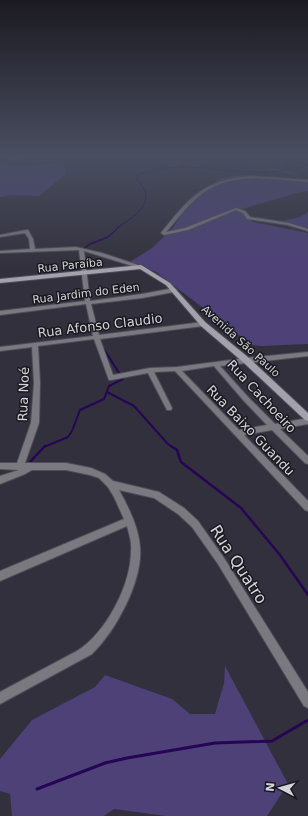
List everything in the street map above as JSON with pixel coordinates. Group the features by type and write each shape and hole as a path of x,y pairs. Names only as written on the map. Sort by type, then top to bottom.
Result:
{"street":[{"path":"201,193 195,197 163,233 186,229 236,209 244,212 249,218 289,224 308,230"},
{"path":"0,236 26,231 31,238 33,250"},
{"name":"Avenida São Paulo","path":"0,252 62,248 81,249 141,267 159,278 174,290 203,324 246,360 308,419"},
{"path":"81,249 87,302 95,337 111,378 150,370 177,370 246,360 308,354"},
{"name":"Rua Paraíba","path":"0,281 83,274 141,267"},
{"name":"Rua Jardim do Eden","path":"0,313 142,296 174,290"},
{"name":"Rua Afonso Claudio","path":"0,349 203,324"},
{"name":"Rua Noé","path":"20,466 35,423 37,383 35,344"},
{"name":"Rua Cachoeiro","path":"215,364 272,426 308,461"},
{"path":"150,370 169,408"},
{"name":"Rua Baixo Guandu","path":"177,370 308,507"},
{"path":"237,433 308,419"},
{"path":"0,466 70,468 92,472 103,477 110,484 129,521 134,534 136,551 132,575 125,595 105,630 93,646 83,653 0,698"},
{"path":"0,480 22,472 31,466"},
{"name":"Rua Quatro","path":"110,484 156,495 181,511 195,524 214,551 308,702"},
{"path":"0,576 129,521"}],"shaded area":[{"path":"0,193 43,193 39,196 11,195 0,197"},
{"path":"202,193 296,193 239,210 253,222 308,233 308,344 252,345 156,272 130,262 152,248 172,229 189,204"},
{"path":"308,212 308,229 282,221 300,217"},
{"path":"225,666 288,784 267,816 166,816 114,809 104,816 12,816 10,794 0,791 0,759 32,720 95,687 105,675 172,699 190,714 215,714 224,683"}],"waterway":[{"path":"117,228 140,210 143,206 146,193"},
{"path":"81,251 90,244 108,237 119,227"},
{"path":"44,447 68,437 72,431 80,410 104,399 109,386 123,379 103,348"},
{"path":"107,392 134,406 172,447"},
{"path":"171,446 177,450 181,462 241,508 280,555 308,595"},
{"path":"28,464 44,447"},
{"path":"37,789 105,763 127,758 215,743 272,741 308,720"}]}
